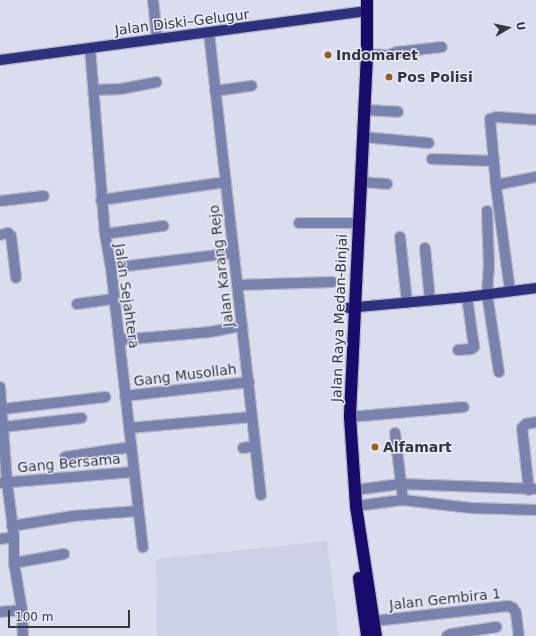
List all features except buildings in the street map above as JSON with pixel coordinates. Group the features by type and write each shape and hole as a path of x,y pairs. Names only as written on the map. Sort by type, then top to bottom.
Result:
{"highway":[{"name":"Jalan Raya Medan-Binjai","path":"365,3 367,54 363,136 343,417 349,507 367,636"},
{"name":"Jalan Raya Medan-Binjai","path":"365,3 359,69 351,223 350,417 356,506 376,636"}],"main road":[{"name":"Jalan Diski–Gelugur","path":"0,60 209,33 365,3"},
{"path":"351,308 407,304 536,288"}],"street":[{"path":"153,0 157,39"},
{"name":"Jalan Karang Rejo","path":"209,33 261,495"},
{"path":"367,54 389,55 397,52 442,47"},
{"name":"Jalan Sejahtera","path":"90,48 101,200 120,340 130,447 142,547"},
{"path":"94,90 121,89 156,82"},
{"path":"216,91 252,86"},
{"path":"364,110 398,112"},
{"path":"510,291 496,185 491,118 536,120"},
{"path":"363,136 429,143"},
{"path":"432,159 494,161"},
{"path":"496,185 536,177"},
{"path":"101,200 226,182"},
{"path":"360,182 387,184"},
{"path":"0,201 44,196"},
{"path":"487,211 489,265 487,294 499,372"},
{"path":"299,223 351,223"},
{"path":"105,234 163,226"},
{"path":"0,235 8,233 11,236 16,278"},
{"path":"400,237 407,304"},
{"path":"425,248 430,301"},
{"path":"111,268 234,253"},
{"path":"238,286 332,282"},
{"path":"458,350 471,349 474,347 467,297"},
{"path":"77,304 114,299"},
{"path":"120,340 210,332 242,326"},
{"name":"Gang Musollah","path":"125,396 248,382"},
{"path":"0,388 3,409 3,482 5,503 14,537 14,563 22,610 23,636"},
{"path":"3,409 105,396"},
{"path":"350,417 464,407"},
{"path":"129,428 252,417"},
{"path":"3,427 81,418"},
{"path":"355,490 400,484 533,490 522,428 526,424 536,422"},
{"path":"395,433 403,500"},
{"path":"243,448 255,446"},
{"path":"65,457 130,447"},
{"name":"Gang Bersama","path":"3,482 133,472"},
{"path":"356,506 403,500 471,508 536,513"},
{"path":"12,526 73,516 138,511"},
{"path":"0,538 14,537"},
{"path":"14,563 64,554"},
{"name":"Jalan Gembira 1","path":"374,621 508,606 513,608 516,613 519,636"},
{"path":"0,612 22,610"},
{"path":"447,636 450,634 496,627"}],"shaded area":[{"path":"327,541 339,636 157,636 156,559"}],"place":[{"name":"Indomaret","path":"328,55"},
{"name":"Pos Polisi","path":"389,77"},
{"name":"Alfamart","path":"375,447"}]}
